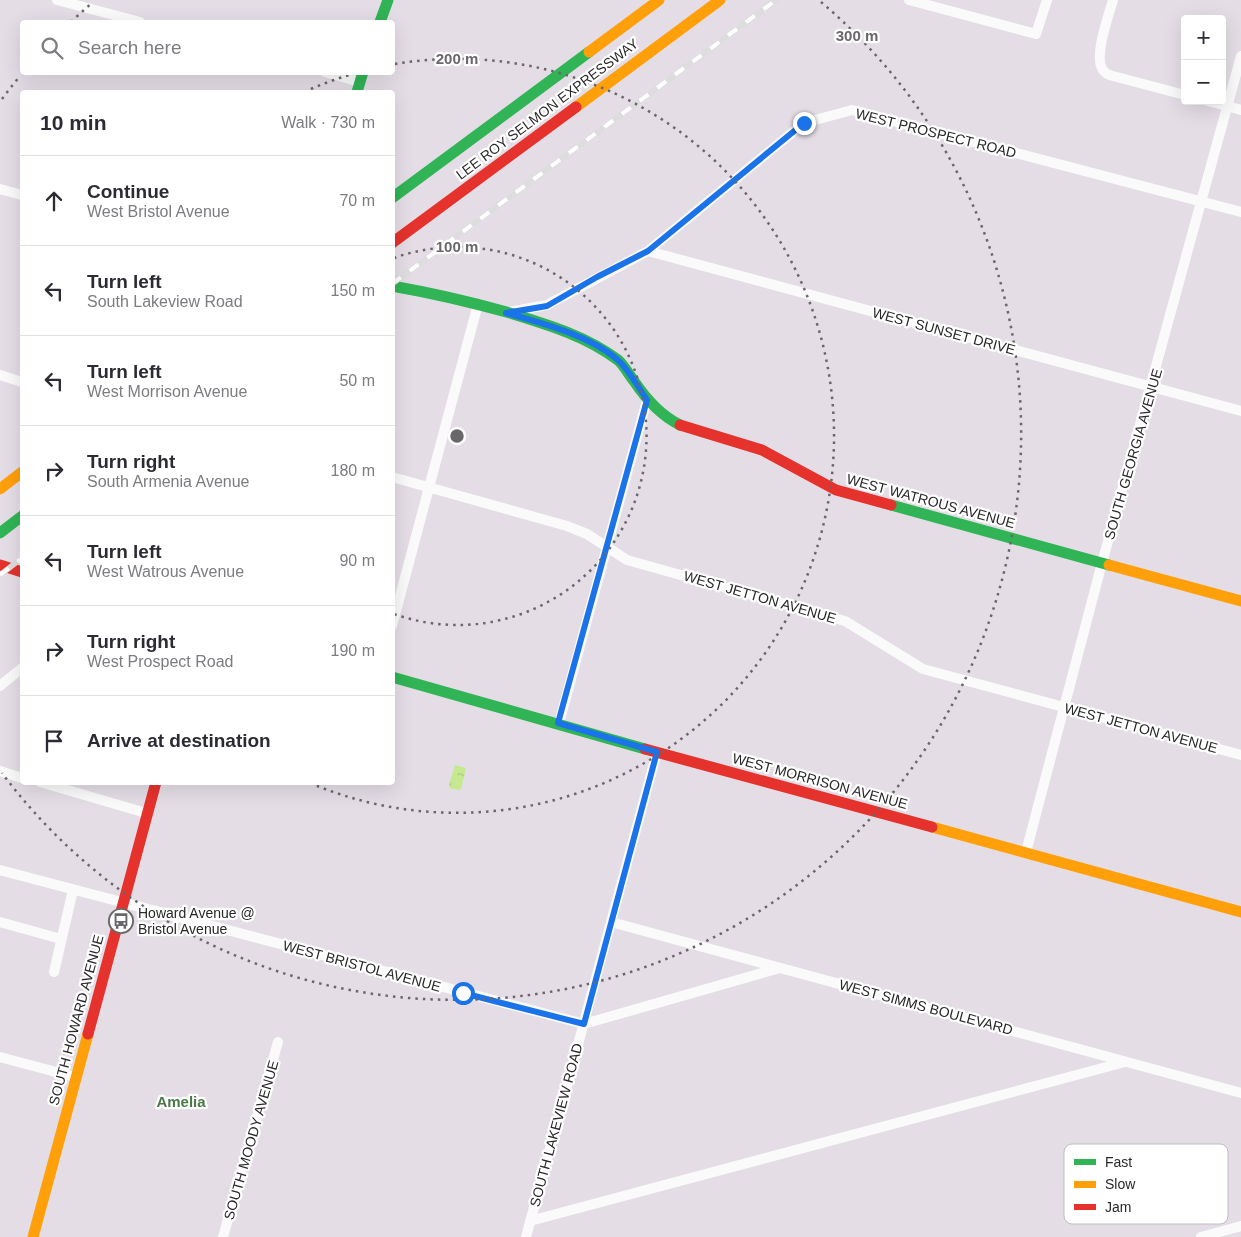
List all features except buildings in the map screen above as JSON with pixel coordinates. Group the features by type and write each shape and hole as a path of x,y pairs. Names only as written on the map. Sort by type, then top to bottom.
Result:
{"main road":[{"path":"381,20 388,0"},
{"name":"LEE ROY SELMON EXPRESSWAY","path":"395,196 659,0"},
{"name":"LEE ROY SELMON EXPRESSWAY","path":"395,241 720,0"},
{"name":"WEST WATROUS AVENUE","path":"395,286 478,304 543,323 581,337 620,362 647,400 669,420 683,428 762,450 836,490 1241,601"},
{"path":"0,489 20,474"},
{"path":"0,533 20,518"},
{"path":"0,566 20,571"},
{"name":"WEST MORRISON AVENUE","path":"395,678 657,752 1241,912"},
{"name":"SOUTH HOWARD AVENUE","path":"33,1237 155,785"}],"street":[{"path":"57,0 132,20"},
{"path":"909,0 1036,34 1047,0"},
{"path":"1114,0 1099,53 1099,63 1103,72 1181,94"},
{"name":"SOUTH GEORGIA AVENUE","path":"1026,852 1066,707 1102,563 1152,387 1241,56"},
{"path":"336,75 360,82"},
{"path":"1223,105 1241,110"},
{"name":"WEST PROSPECT ROAD","path":"506,313 547,306 597,277 648,251 804,123 852,110 1241,212"},
{"path":"0,189 20,194"},
{"name":"WEST SUNSET DRIVE","path":"648,251 1241,411"},
{"path":"395,615 478,304"},
{"path":"0,375 20,381"},
{"path":"558,723 647,400"},
{"name":"WEST JETTON AVENUE","path":"395,478 567,526 587,534 627,560 845,622 923,669 1241,756"},
{"path":"0,686 20,670"},
{"name":"SOUTH LAKEVIEW ROAD","path":"526,1237 657,752"},
{"path":"0,771 20,777"},
{"path":"50,785 146,813"},
{"name":"WEST BRISTOL AVENUE","path":"0,870 123,904 584,1024"},
{"path":"54,972 73,890"},
{"path":"0,922 61,939"},
{"name":"WEST SIMMS BOULEVARD","path":"611,922 1241,1093"},
{"path":"584,1024 780,968"},
{"name":"SOUTH MOODY AVENUE","path":"223,1237 278,1042"},
{"path":"0,1057 75,1077"},
{"path":"530,1221 1127,1061"},
{"path":"1200,1237 1241,1226"}],"water":[{"path":"455,765 466,768 461,789 458,790 450,788 449,784"}],"railway":[{"path":"395,282 776,0"},
{"path":"0,575 20,560"}],"traffic: fast":[{"path":"381,20 388,0"},
{"path":"395,196 589,52"},
{"path":"358,90 362,75"},
{"path":"395,287 495,309 539,322 593,344 618,360 654,406 680,425"},
{"path":"891,505 1109,565"},
{"path":"0,533 20,518"},
{"path":"395,678 645,749"}],"traffic: slow":[{"path":"589,52 659,0"},
{"path":"576,107 720,0"},
{"path":"0,489 20,474"},
{"path":"1109,565 1241,601"},
{"path":"932,827 1241,912"},
{"path":"33,1237 88,1034"}],"traffic: jam":[{"path":"395,241 576,107"},
{"path":"680,425 762,450 836,490 891,505"},
{"path":"0,565 20,571"},
{"path":"645,749 932,827"},
{"path":"88,1034 155,785"}],"place":[{"name":"Howard Avenue @ Bristol Avenue","path":"121,921"}],"district":[{"name":"Amelia","path":"181,1102"}],"route":[{"path":"463,993 584,1024 657,752 558,723 647,400 620,362 598,347 581,337 543,323 506,313 547,306 597,277 648,251 804,123"}]}
